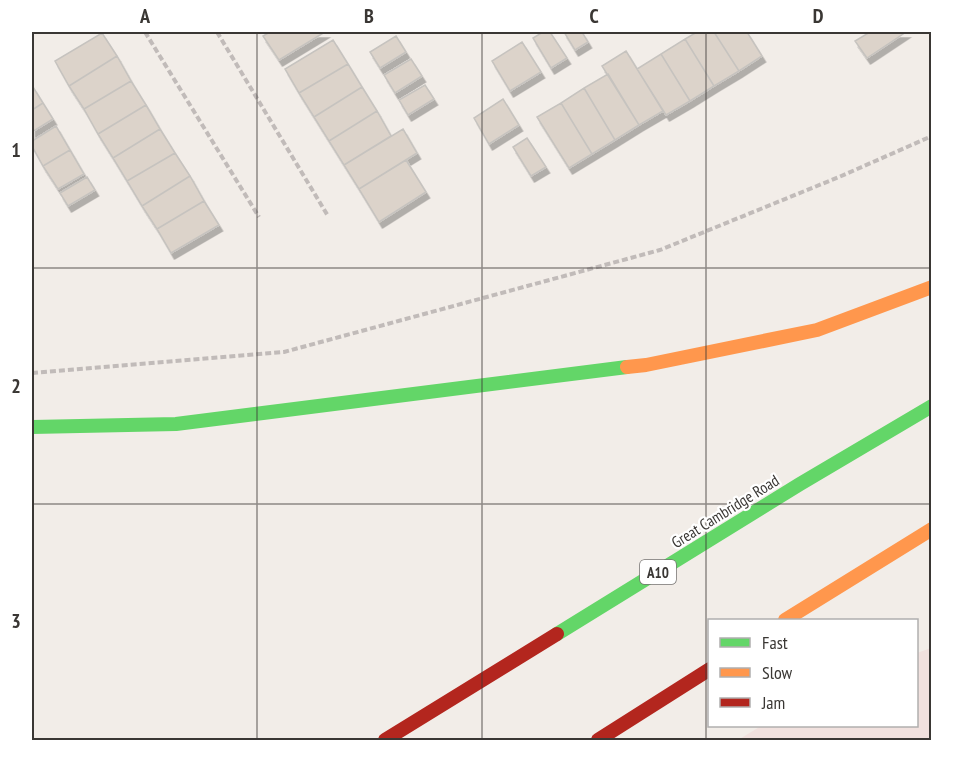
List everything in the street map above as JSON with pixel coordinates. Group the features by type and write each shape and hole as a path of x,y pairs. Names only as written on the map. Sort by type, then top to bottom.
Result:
{"highway":[{"path":"32,427 176,424 646,365 817,330 932,287"},
{"name":"Great Cambridge Road","path":"385,741 800,484 932,406"},
{"path":"788,619 932,529"},
{"path":"598,741 708,670"}],"path":[{"path":"145,32 259,217"},
{"path":"217,32 328,216"},
{"path":"32,373 284,352 660,250 839,177 932,136"}],"shaded area":[{"path":"931,648 931,740 738,740 759,727 918,727 918,653"}],"building":[{"path":"270,32 325,32 279,60 263,36"},
{"path":"543,32 550,32 567,58 551,68 533,38"},
{"path":"564,32 582,32 588,42 575,50"},
{"path":"697,32 714,32 739,71 714,86 685,39"},
{"path":"714,32 747,32 762,56 739,71"},
{"path":"870,32 906,32 867,58 855,41"},
{"path":"102,33 117,56 69,86 55,61"},
{"path":"396,36 406,52 380,68 370,52"},
{"path":"685,39 714,86 690,101 661,54"},
{"path":"333,40 348,64 299,93 285,69"},
{"path":"522,42 541,72 510,91 492,61"},
{"path":"626,51 663,111 639,125 602,66"},
{"path":"661,54 690,101 666,115 637,69"},
{"path":"117,56 131,81 84,109 69,86"},
{"path":"411,59 422,76 395,93 384,75"},
{"path":"348,64 362,87 314,117 299,93"},
{"path":"608,74 639,125 615,140 584,88"},
{"path":"131,81 146,105 98,134 84,109"},
{"path":"425,85 434,99 408,115 399,100"},
{"path":"362,87 377,111 329,141 314,117"},
{"path":"32,88 43,103 32,110"},
{"path":"584,88 615,140 592,154 561,103"},
{"path":"503,99 519,125 489,144 474,118"},
{"path":"43,103 53,119 32,132 32,110"},
{"path":"561,103 592,154 569,168 537,117"},
{"path":"146,105 160,129 113,158 98,134"},
{"path":"377,111 391,136 344,165 329,141"},
{"path":"56,126 70,150 43,166 32,146 32,141"},
{"path":"160,129 175,153 127,181 113,158"},
{"path":"403,129 417,153 359,189 344,165"},
{"path":"527,138 546,167 531,176 513,147"},
{"path":"70,150 84,174 58,189 43,166"},
{"path":"175,153 190,176 142,206 127,181"},
{"path":"406,160 426,192 379,222 359,189"},
{"path":"190,176 204,201 157,229 142,206"},
{"path":"87,177 95,190 68,206 60,193"},
{"path":"204,201 219,225 171,253 157,229"}],"traffic: fast":[{"path":"32,427 176,424 627,367"},
{"path":"557,634 800,484 932,406"}],"traffic: slow":[{"path":"627,367 817,330 932,287"},
{"path":"787,619 932,529"}],"traffic: jam":[{"path":"385,740 557,634"},
{"path":"598,740 708,670"}]}
